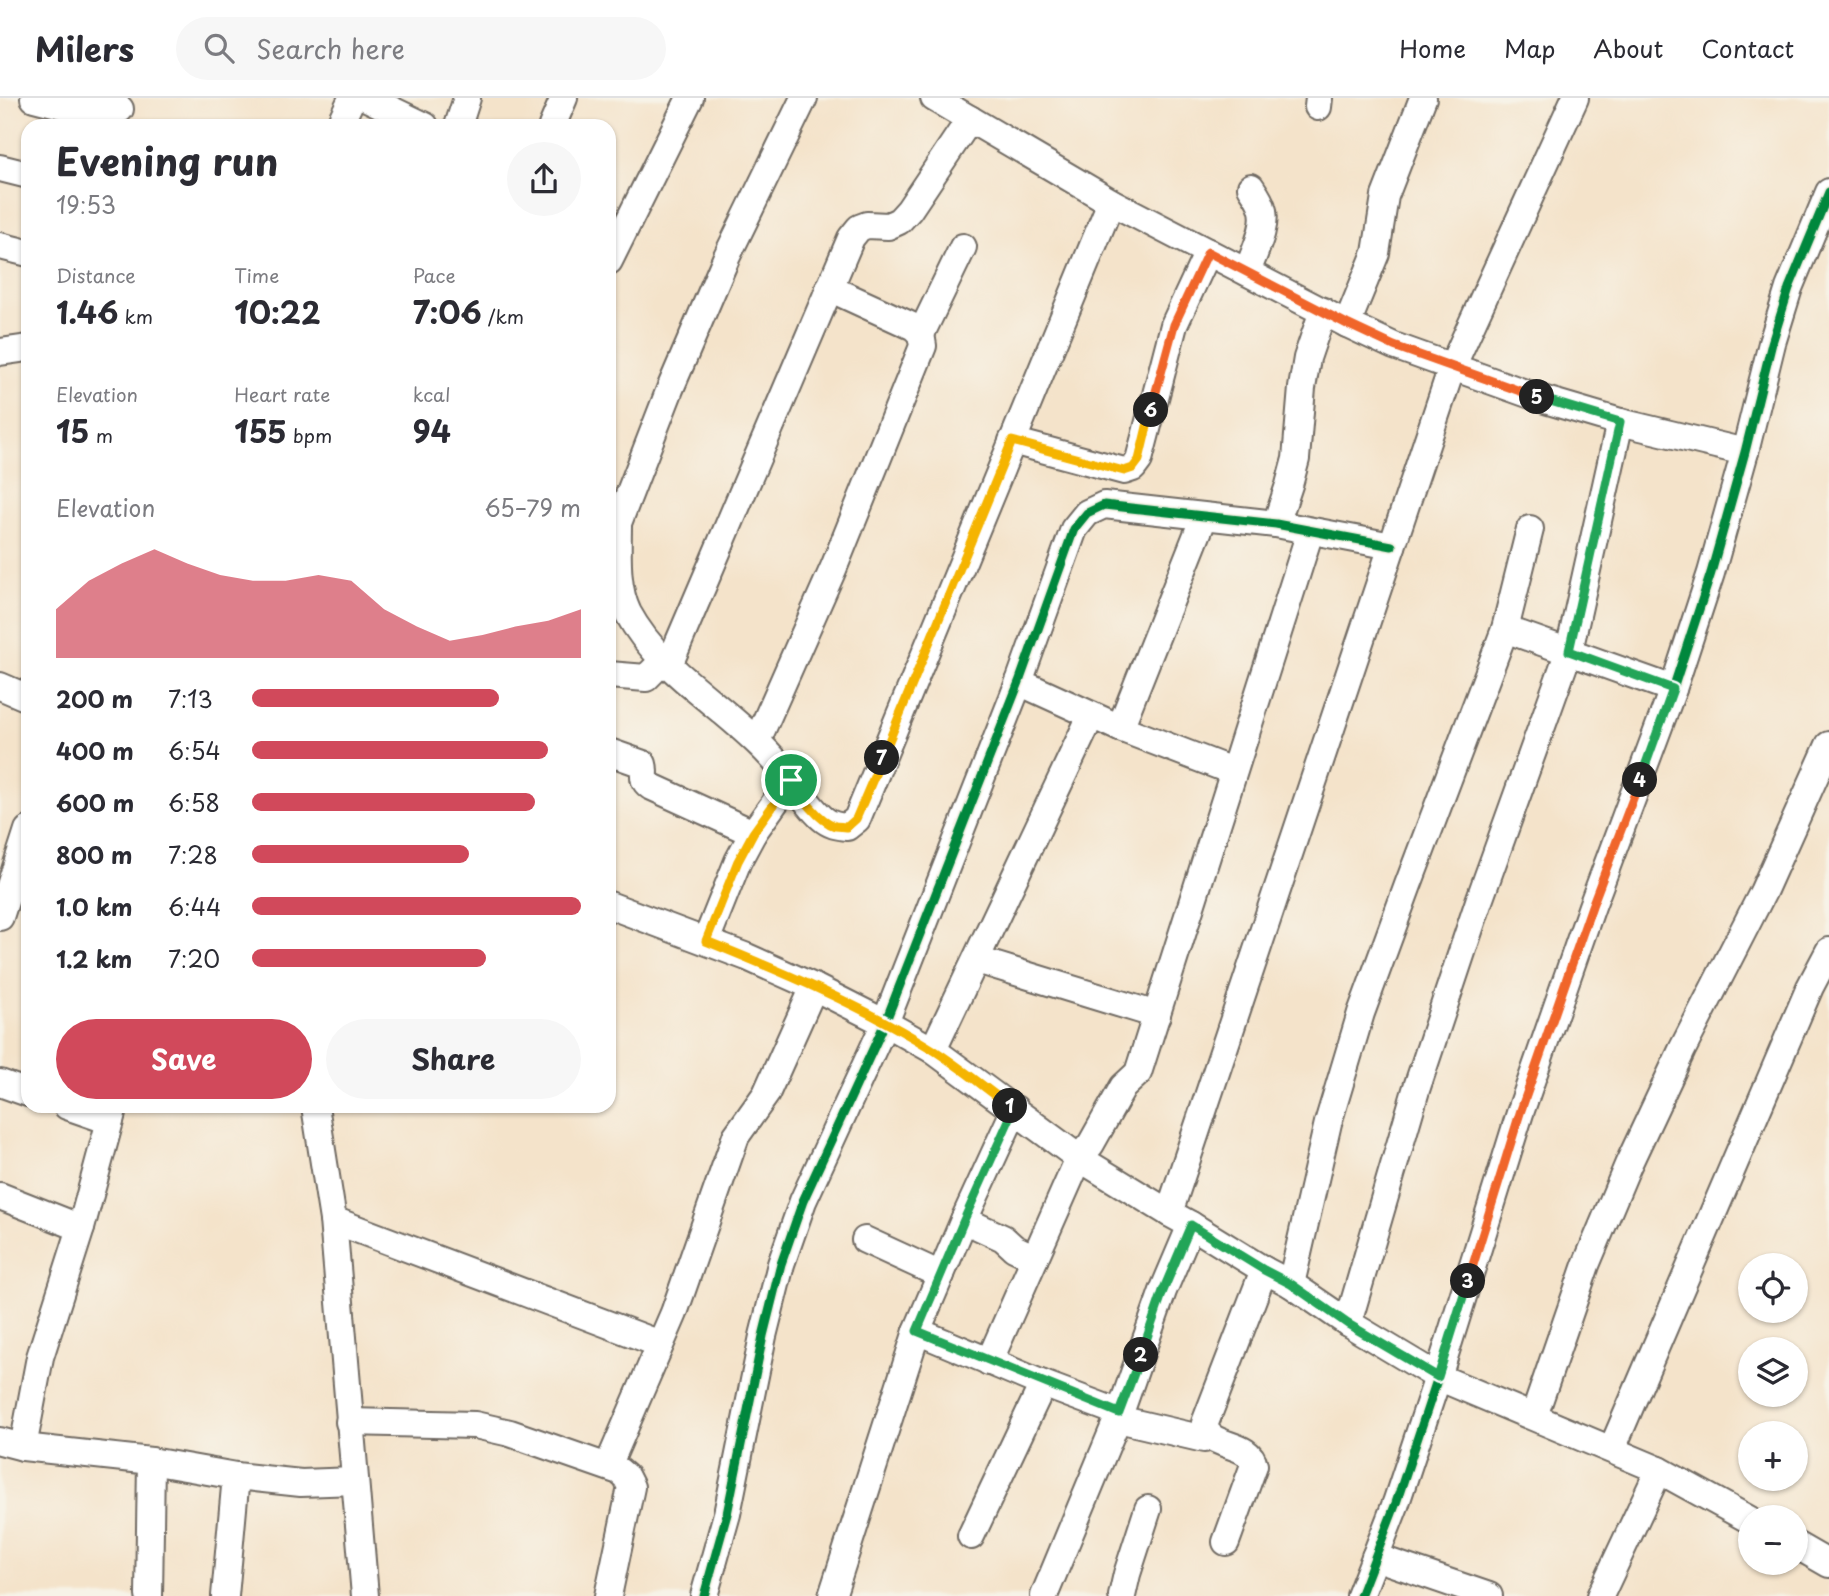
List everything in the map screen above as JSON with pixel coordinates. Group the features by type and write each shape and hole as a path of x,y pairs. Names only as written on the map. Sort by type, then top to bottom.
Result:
{"street":[{"path":"34,98 65,106 120,111"},
{"path":"342,119 352,98"},
{"path":"367,98 410,119"},
{"path":"460,119 467,98"},
{"path":"555,119 564,98"},
{"path":"619,215 691,98"},
{"path":"616,518 727,256 804,98"},
{"path":"934,98 1111,202 1394,346 1542,399 1620,422 1745,452"},
{"path":"1347,324 1376,253 1385,196 1423,98"},
{"path":"1044,1596 1119,1413 1163,1291 1180,1219 1392,546 1452,367 1575,98"},
{"path":"616,676 646,678 666,663 852,238 859,228 867,225 888,226 899,221 909,211 970,119"},
{"path":"0,168 21,172"},
{"path":"1247,272 1264,217 1263,208 1251,187"},
{"path":"1360,1596 1396,1503 1438,1377 1520,1113 1592,906 1673,689 1711,573 1789,288 1829,192"},
{"path":"616,548 618,573 627,610 645,640 666,663 757,741 791,780 804,800 824,820 835,826 847,827 856,819 1111,202"},
{"path":"0,246 21,251"},
{"path":"757,741 834,567 923,346 921,334 963,247"},
{"path":"1012,441 1124,471 1133,468 1139,460 1174,325 1208,252"},
{"path":"829,288 914,327 921,334"},
{"path":"1276,524 1296,458 1307,358 1323,311"},
{"path":"0,352 21,349"},
{"path":"1348,1324 1416,1090 1479,901 1569,651 1620,422"},
{"path":"704,1596 727,1514 763,1336 781,1264 803,1201 885,1023 1019,682 1074,529 1087,513 1104,505 1276,524 1392,546"},
{"path":"1120,728 1204,517"},
{"path":"1291,1284 1328,1123 1361,1013 1505,629 1530,529"},
{"path":"989,1362 1079,1158 1091,1144 1123,1087 1138,1073 1310,532"},
{"path":"1505,629 1673,689"},
{"path":"1019,682 1091,716 1232,771"},
{"path":"933,1050 1091,716"},
{"path":"1534,1416 1586,1265 1628,1165 1682,1050 1763,892 1829,745"},
{"path":"616,754 643,764 643,778 650,786 753,833"},
{"path":"706,941 738,861 753,833 791,780"},
{"path":"0,917 21,860"},
{"path":"616,908 706,941 814,987 885,1023 933,1050 1079,1158 1291,1284 1348,1324 1438,1377 1659,1470 1738,1513"},
{"path":"1612,1450 1805,1000 1829,951"},
{"path":"976,960 1157,1015"},
{"path":"608,1466 674,1313 736,1136 766,1094 814,987"},
{"path":"0,1083 21,1090"},
{"path":"832,1596 917,1331 1014,1109"},
{"path":"112,1113 81,1228 11,1444 301,1483 355,1481"},
{"path":"316,1113 333,1220 365,1596"},
{"path":"0,1196 81,1228"},
{"path":"333,1220 660,1344"},
{"path":"964,1220 1003,1238 1013,1248 1035,1258"},
{"path":"865,1240 941,1275"},
{"path":"1226,1542 1254,1465 1244,1451 1208,1435 1205,1423 1264,1270"},
{"path":"917,1331 1119,1413"},
{"path":"971,1536 1043,1384"},
{"path":"1119,1413 1118,1419 1204,1439"},
{"path":"349,1422 475,1425 510,1433 619,1471 631,1487 608,1596"},
{"path":"149,1596 151,1461"},
{"path":"1600,1596 1659,1470"},
{"path":"225,1596 236,1476"},
{"path":"1122,1596 1148,1509"},
{"path":"1808,1552 1829,1564"},
{"path":"1376,1557 1489,1596"}],"cycle path":[{"path":"1360,1596 1396,1503 1438,1377 1520,1113 1592,906 1673,689 1711,573 1789,288 1829,192"},
{"path":"704,1596 727,1514 763,1336 781,1264 803,1201 885,1023 1019,682 1074,529 1087,513 1104,505 1276,524 1392,546"}],"route":[{"path":"1208,252 1394,346 1542,399 1620,422 1569,651 1673,689 1592,906 1520,1113 1438,1377 1348,1324 1291,1284 1191,1225 1163,1291 1119,1413 917,1331 1014,1109 933,1050 885,1023 814,987 706,941 738,861 753,833 791,780 804,800 824,820 835,826 847,827 856,819 1012,441 1124,471 1133,468 1139,460 1174,325 1208,252"}]}
